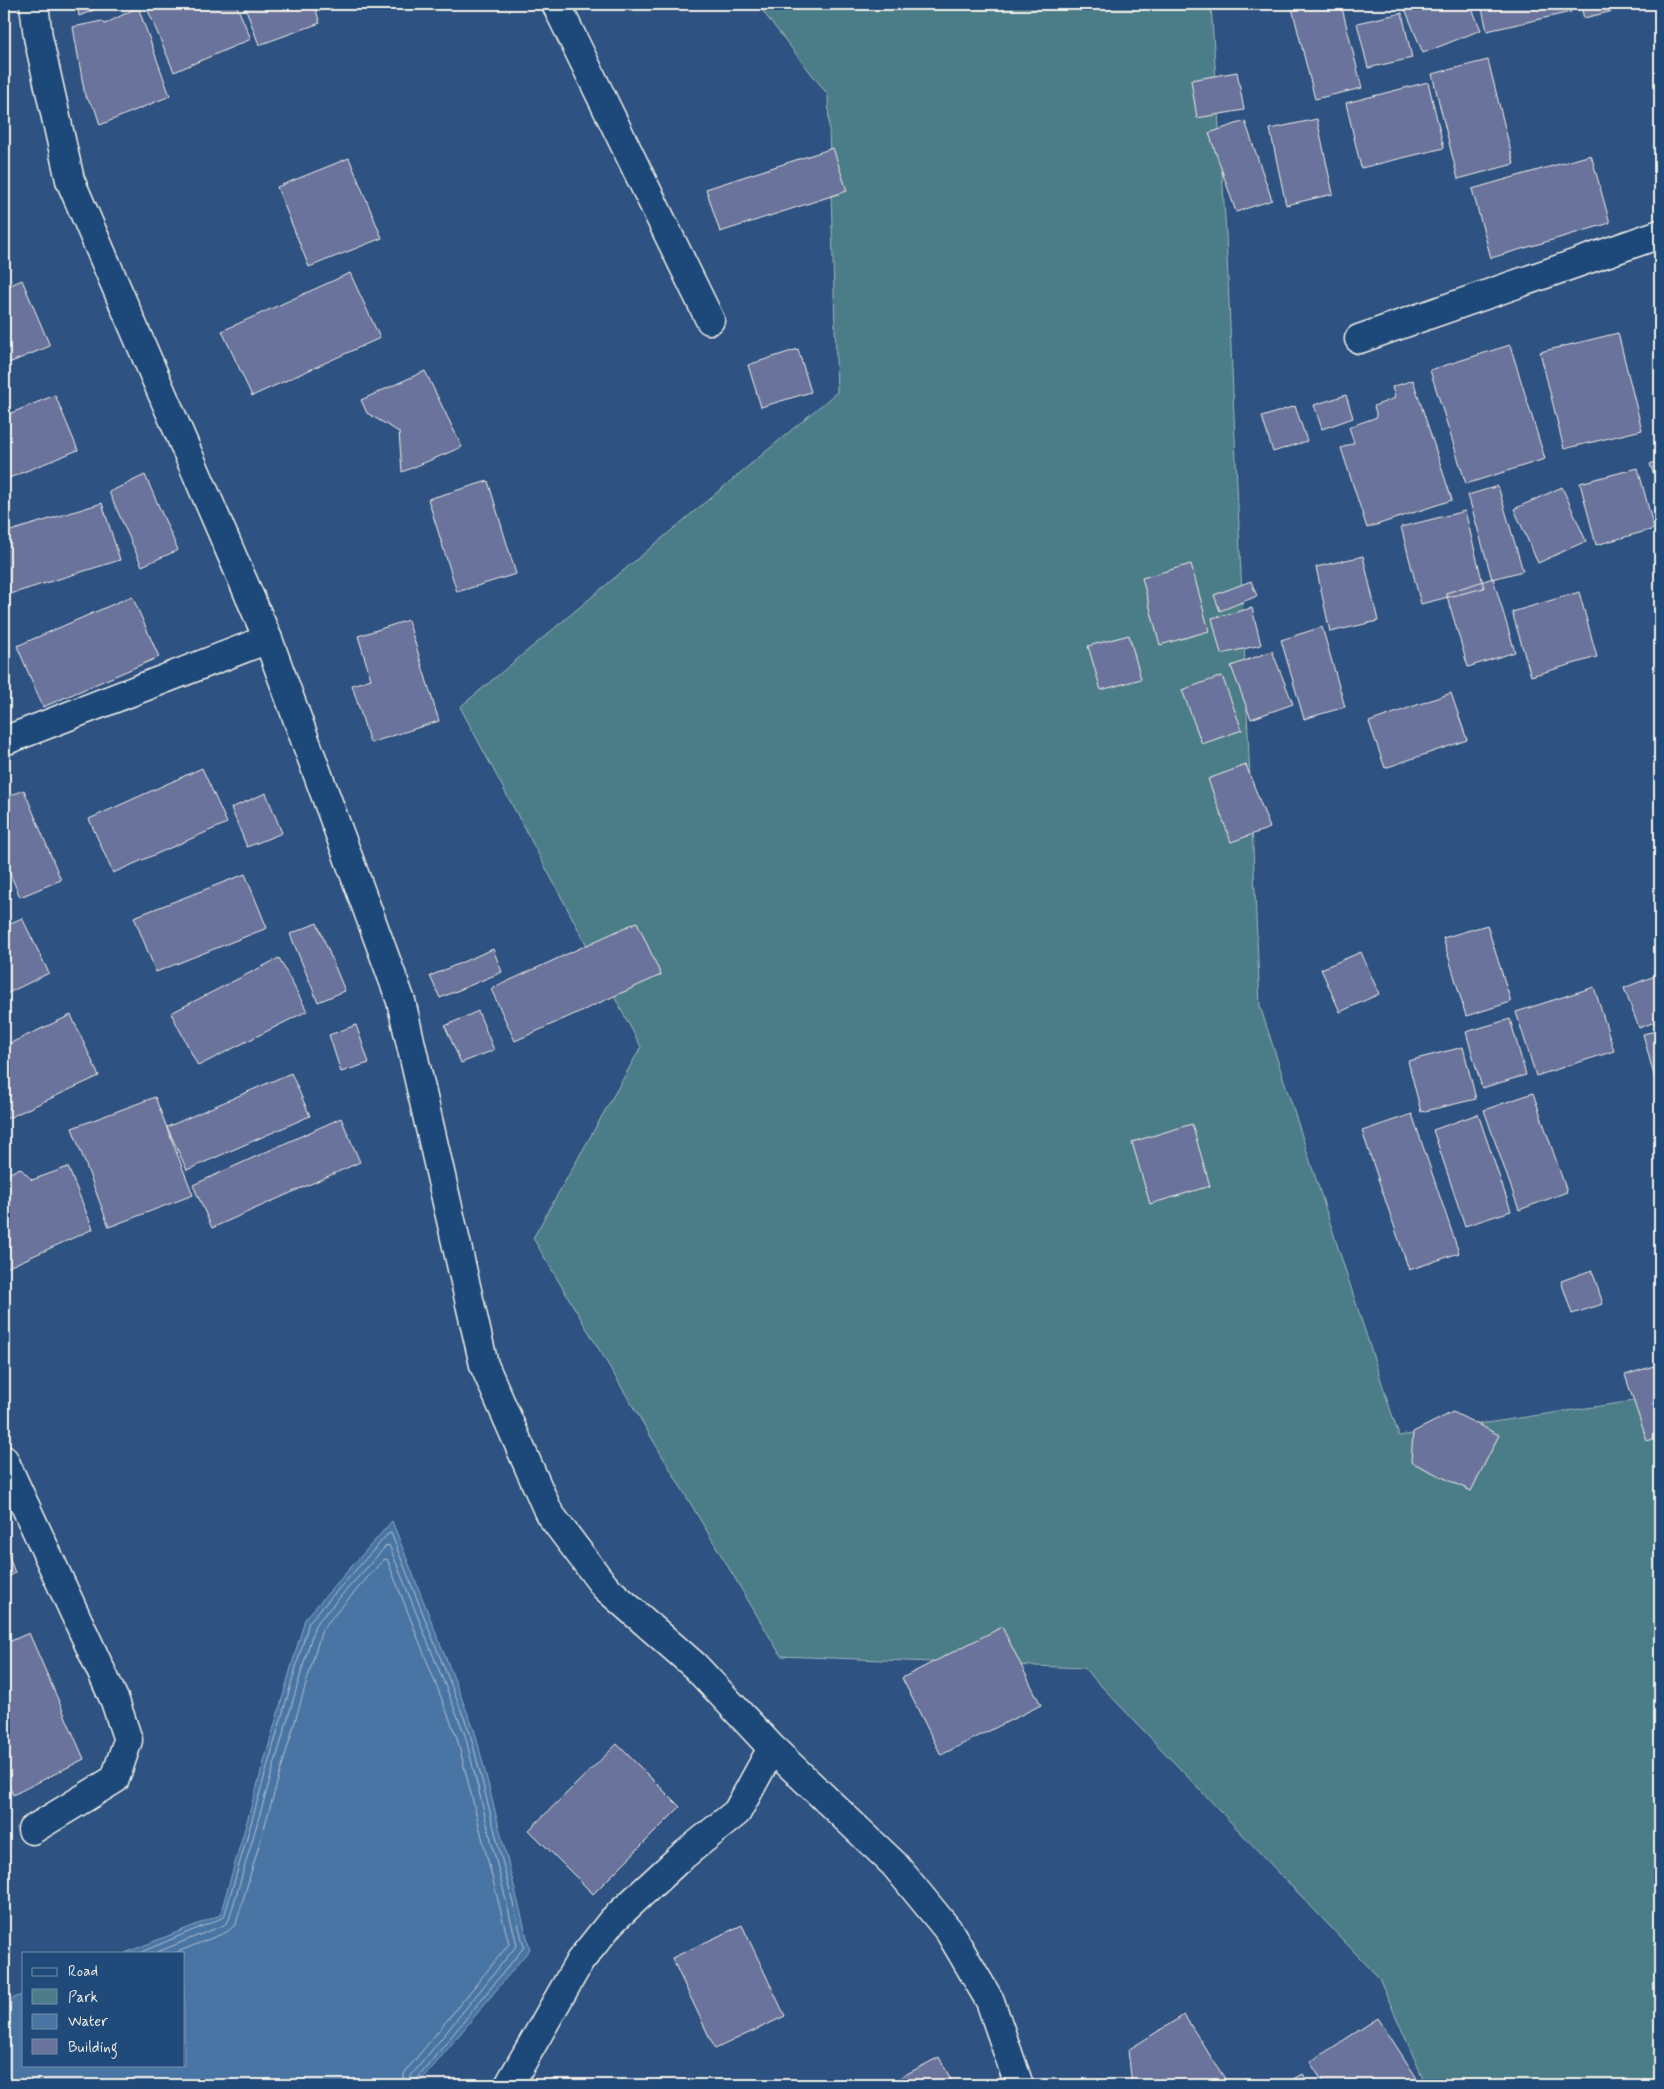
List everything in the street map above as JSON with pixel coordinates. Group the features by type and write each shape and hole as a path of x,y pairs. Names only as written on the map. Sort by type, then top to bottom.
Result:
{"street":[{"path":"34,4 38,37 70,180 268,639 401,1001 484,1365 549,1513 605,1587 695,1666 772,1748 894,1864 949,1931 990,2001 1019,2085"},
{"path":"556,4 710,320"},
{"path":"1359,339 1660,234"},
{"path":"4,741 268,639"},
{"path":"4,1460 115,1701 128,1740 115,1779 32,1830"},
{"path":"509,2085 580,1961 612,1921 679,1858 737,1812 772,1748"}],"green space":[{"path":"757,4 1211,4 1226,233 1260,1006 1399,1436 1660,1397 1660,2085 1426,2085 1379,1978 1084,1668 781,1656 533,1238 641,1047 460,707 837,392 828,95"}],"water":[{"path":"392,1521 475,1732 530,1949 418,2085 4,2085 4,2002 22,1995 22,2066 185,2066 185,1952 128,1952 220,1915 305,1619"}],"building":[{"path":"77,4 109,4 79,16"},
{"path":"156,4 236,4 251,39 174,72 147,8"},
{"path":"244,4 314,4 320,23 259,45"},
{"path":"1291,4 1341,4 1362,88 1315,99"},
{"path":"1403,4 1470,4 1481,30 1423,53"},
{"path":"1481,4 1570,4 1571,12 1487,31"},
{"path":"1580,4 1630,4 1630,7 1584,18"},
{"path":"138,7 170,96 100,125 95,109 85,96 73,27 102,21 105,24"},
{"path":"1402,13 1412,58 1368,68 1357,23"},
{"path":"1488,60 1514,164 1458,179 1432,74"},
{"path":"1237,72 1244,110 1197,118 1191,80"},
{"path":"1428,82 1444,148 1361,168 1346,103"},
{"path":"1317,119 1333,194 1286,205 1270,129"},
{"path":"1245,121 1272,200 1236,212 1209,133"},
{"path":"833,148 847,191 720,232 706,189"},
{"path":"1591,155 1610,223 1491,258 1472,189"},
{"path":"349,158 382,238 309,267 277,187"},
{"path":"350,273 380,338 252,396 222,331"},
{"path":"22,280 50,346 4,365 4,288"},
{"path":"1618,333 1642,430 1564,449 1540,352"},
{"path":"1510,345 1545,459 1466,484 1430,370"},
{"path":"798,349 811,392 761,407 748,365"},
{"path":"425,371 462,447 402,472 399,432 367,413 361,400"},
{"path":"1413,380 1452,500 1367,528 1341,448 1354,443 1349,427 1377,417 1374,406 1395,398 1392,387"},
{"path":"55,395 78,450 4,480 4,416"},
{"path":"1346,395 1353,418 1322,429 1314,405"},
{"path":"1295,406 1307,441 1273,452 1262,417"},
{"path":"1660,460 1660,492 1650,464"},
{"path":"1638,468 1654,529 1596,545 1580,483"},
{"path":"145,475 178,550 142,566 109,492"},
{"path":"488,481 516,574 457,592 428,499"},
{"path":"1498,486 1523,571 1492,579 1468,495"},
{"path":"1562,487 1586,541 1538,563 1514,509"},
{"path":"102,503 120,560 4,596 4,533"},
{"path":"1465,511 1484,588 1421,604 1401,527"},
{"path":"1363,556 1378,621 1330,632 1316,567"},
{"path":"1191,564 1209,631 1160,645 1142,578"},
{"path":"1493,578 1515,652 1468,667 1446,593"},
{"path":"1251,581 1257,596 1220,611 1214,595"},
{"path":"1579,592 1597,657 1531,676 1512,612"},
{"path":"132,596 159,657 43,707 17,646"},
{"path":"1660,602 1660,620 1654,605"},
{"path":"1252,608 1261,645 1221,654 1212,618"},
{"path":"408,620 439,721 370,743 352,685 371,679 358,636"},
{"path":"1322,627 1345,707 1304,719 1281,640"},
{"path":"1129,635 1141,679 1101,690 1088,646"},
{"path":"1272,651 1293,704 1251,719 1231,666"},
{"path":"1222,676 1242,730 1202,744 1182,690"},
{"path":"1451,693 1467,740 1385,768 1369,722"},
{"path":"1246,765 1270,828 1231,842 1208,779"},
{"path":"202,768 227,823 113,873 89,819"},
{"path":"24,790 61,880 20,897 4,859 4,798"},
{"path":"266,793 282,833 247,847 231,808"},
{"path":"245,874 267,928 156,972 134,917"},
{"path":"22,918 49,973 4,995 4,926"},
{"path":"637,922 661,975 515,1041 491,989"},
{"path":"317,923 345,991 318,1002 290,934"},
{"path":"1487,925 1511,1002 1466,1016 1443,938"},
{"path":"493,949 502,972 440,998 430,976"},
{"path":"1361,952 1379,994 1340,1012 1321,969"},
{"path":"279,958 307,1011 198,1066 171,1013"},
{"path":"1657,975 1660,984 1660,1020 1639,1028 1624,988"},
{"path":"1594,987 1614,1051 1536,1076 1516,1012"},
{"path":"478,1011 494,1050 461,1063 445,1026"},
{"path":"71,1015 99,1076 4,1120 4,1046"},
{"path":"1510,1019 1526,1075 1482,1088 1466,1032"},
{"path":"356,1025 369,1063 341,1072 329,1035"},
{"path":"1660,1030 1660,1098 1643,1034"},
{"path":"1463,1047 1476,1099 1421,1112 1408,1061"},
{"path":"291,1073 310,1116 187,1170 167,1127"},
{"path":"1533,1093 1567,1192 1519,1210 1484,1110"},
{"path":"155,1097 193,1195 109,1227 72,1128"},
{"path":"1412,1114 1459,1253 1409,1270 1362,1131"},
{"path":"1478,1114 1511,1211 1465,1226 1433,1130"},
{"path":"341,1118 360,1162 212,1228 193,1185"},
{"path":"1192,1124 1210,1186 1150,1204 1132,1142"},
{"path":"68,1167 93,1229 4,1269 4,1176 20,1168 32,1180"},
{"path":"1592,1270 1603,1304 1572,1314 1561,1281"},
{"path":"1660,1364 1660,1437 1647,1441 1625,1375"},
{"path":"1453,1412 1499,1435 1471,1491 1411,1462 1413,1432"},
{"path":"4,1543 15,1573 4,1580"},
{"path":"1002,1627 1041,1705 941,1755 902,1678"},
{"path":"29,1633 84,1759 13,1795 4,1775 4,1644"},
{"path":"617,1744 680,1807 593,1894 529,1830"},
{"path":"742,1925 785,2016 715,2049 672,1958"},
{"path":"1184,2015 1229,2085 1132,2085 1128,2050"},
{"path":"1378,2018 1420,2083 1416,2085 1325,2085 1310,2062"},
{"path":"939,2057 954,2085 886,2085"},
{"path":"1303,2074 1309,2085 1284,2085"}]}
